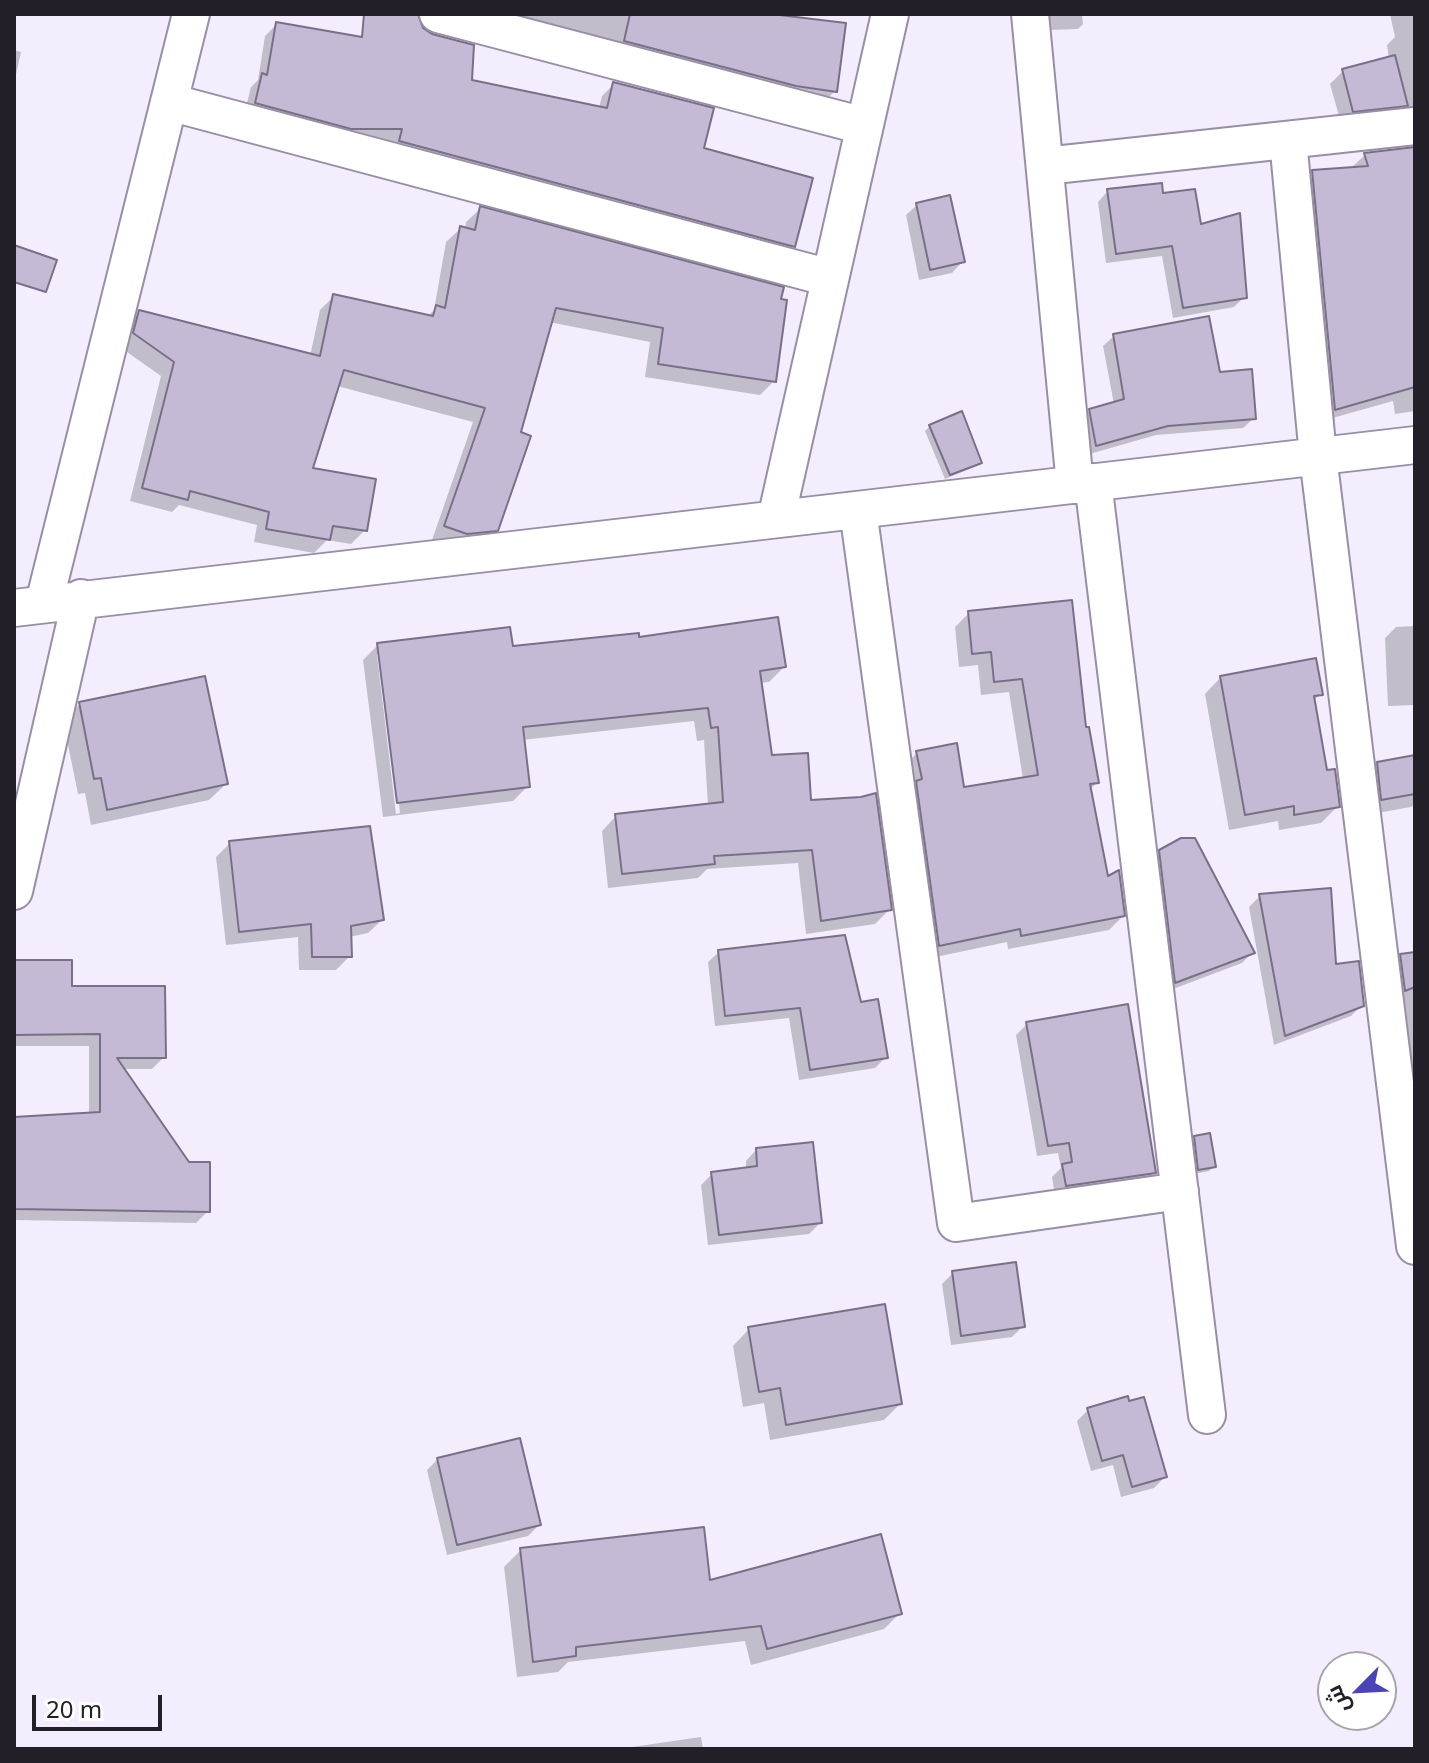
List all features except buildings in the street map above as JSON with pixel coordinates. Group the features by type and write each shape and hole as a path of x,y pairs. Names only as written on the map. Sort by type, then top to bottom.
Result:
{"street":[{"path":"191,14 29,605 1415,445"},
{"path":"438,14 864,126"},
{"path":"776,519 890,14"},
{"path":"1030,14 1045,166 1084,484 1180,1191 1207,1415"},
{"path":"169,102 830,278"},
{"path":"1045,166 1415,126"},
{"path":"1288,140 1318,456 1415,1246"},
{"path":"858,510 956,1223 1180,1191"},
{"path":"14,891 81,598"}]}
